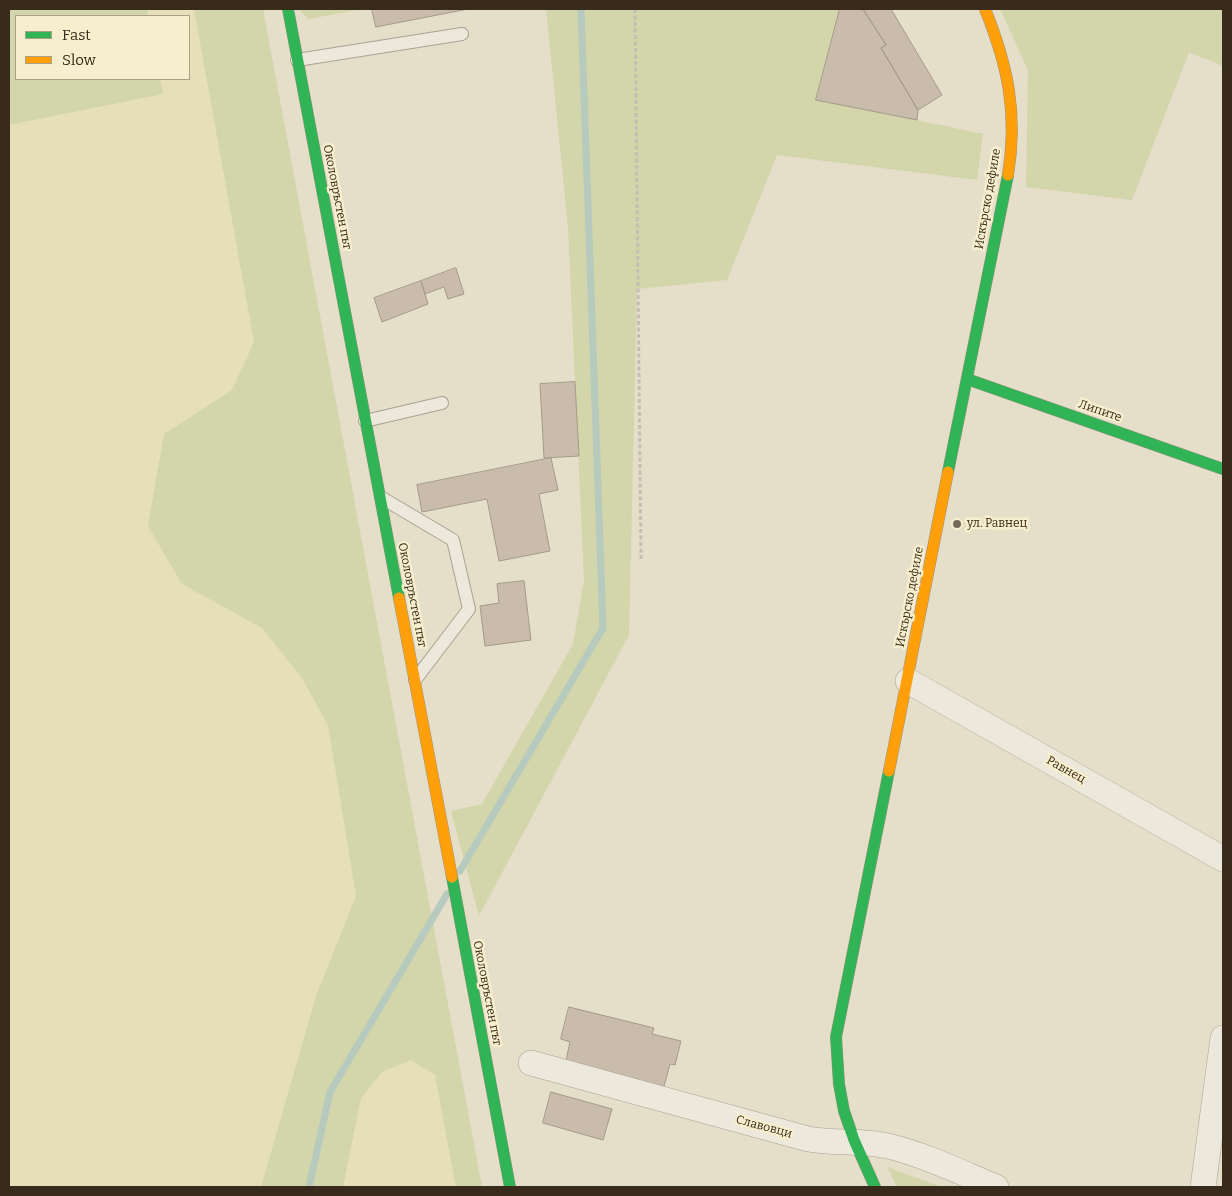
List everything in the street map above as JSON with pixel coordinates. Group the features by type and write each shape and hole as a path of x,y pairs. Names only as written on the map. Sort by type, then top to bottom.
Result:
{"main road":[{"name":"Околовръстен път","path":"288,9 510,1187"},
{"name":"Искърско дефиле","path":"875,1187 844,1110 838,1076 836,1037 1008,173 1013,129 1008,80 994,31 985,9"},
{"name":"Липите","path":"967,379 1223,469"}],"street":[{"name":"Равнец","path":"908,681 1223,860"},
{"path":"1203,1187 1223,1038"},
{"name":"Славовци","path":"530,1063 808,1139 830,1143 856,1142 893,1147 996,1187"}],"lane":[{"path":"297,60 462,34"},
{"path":"365,421 442,403"},
{"path":"380,496 453,540 469,609 414,682"}],"path":[{"path":"635,9 641,560"}],"shaded area":[{"path":"147,9 194,9 254,342 232,390 164,434 182,584 262,628 302,678 328,725 356,896 316,996 261,1187 9,1187 9,125 163,94 160,80 190,80 190,15 148,15"},
{"path":"411,1060 435,1075 456,1187 343,1187 361,1098 381,1072"}],"green space":[{"path":"9,9 147,9 148,15 15,15 15,80 160,80 163,94 9,125"},
{"path":"194,9 263,9 482,1187 456,1187 435,1075 411,1060 382,1072 361,1098 343,1187 261,1187 316,996 356,896 328,725 302,678 262,628 182,584 148,526 164,434 232,390 254,342"},
{"path":"298,9 361,9 309,19"},
{"path":"546,9 840,9 816,99 983,134 977,180 777,155 727,280 637,289 629,635 479,916 451,811 482,804 573,644 584,581 568,227"},
{"path":"1000,9 1223,9 1223,66 1189,52 1132,200 1026,187 1028,70"},
{"path":"887,1167 942,1187 897,1187"}],"building":[{"path":"372,9 468,9 376,27"},
{"path":"840,9 863,9 886,45 881,48 918,110 917,120 816,100"},
{"path":"863,9 891,9 942,95 918,110 881,48 886,45"},
{"path":"456,268 464,294 448,299 444,287 425,294 421,281"},
{"path":"421,281 428,304 382,322 374,298"},
{"path":"575,382 579,456 544,458 540,384"},
{"path":"551,458 558,490 539,494 550,551 499,561 487,499 422,512 417,485"},
{"path":"524,581 531,640 485,646 480,606 499,603 497,584"},
{"path":"569,1007 654,1028 652,1034 681,1041 675,1065 670,1064 663,1090 565,1065 570,1042 561,1039"},
{"path":"551,1092 612,1109 603,1140 543,1123"}],"waterway":[{"path":"460,871 603,628 581,9"},
{"path":"309,1187 330,1092 447,894"}],"traffic: fast":[{"path":"288,9 399,598"},
{"path":"948,472 1008,175"},
{"path":"967,379 1223,469"},
{"path":"875,1187 854,1140 844,1111 839,1084 836,1037 889,771"},
{"path":"452,877 510,1187"}],"traffic: slow":[{"path":"985,9 1000,50 1009,90 1012,131 1008,175"},
{"path":"889,771 948,472"},
{"path":"399,598 452,877"}],"place":[{"name":"ул. Равнец","path":"957,524"}]}
